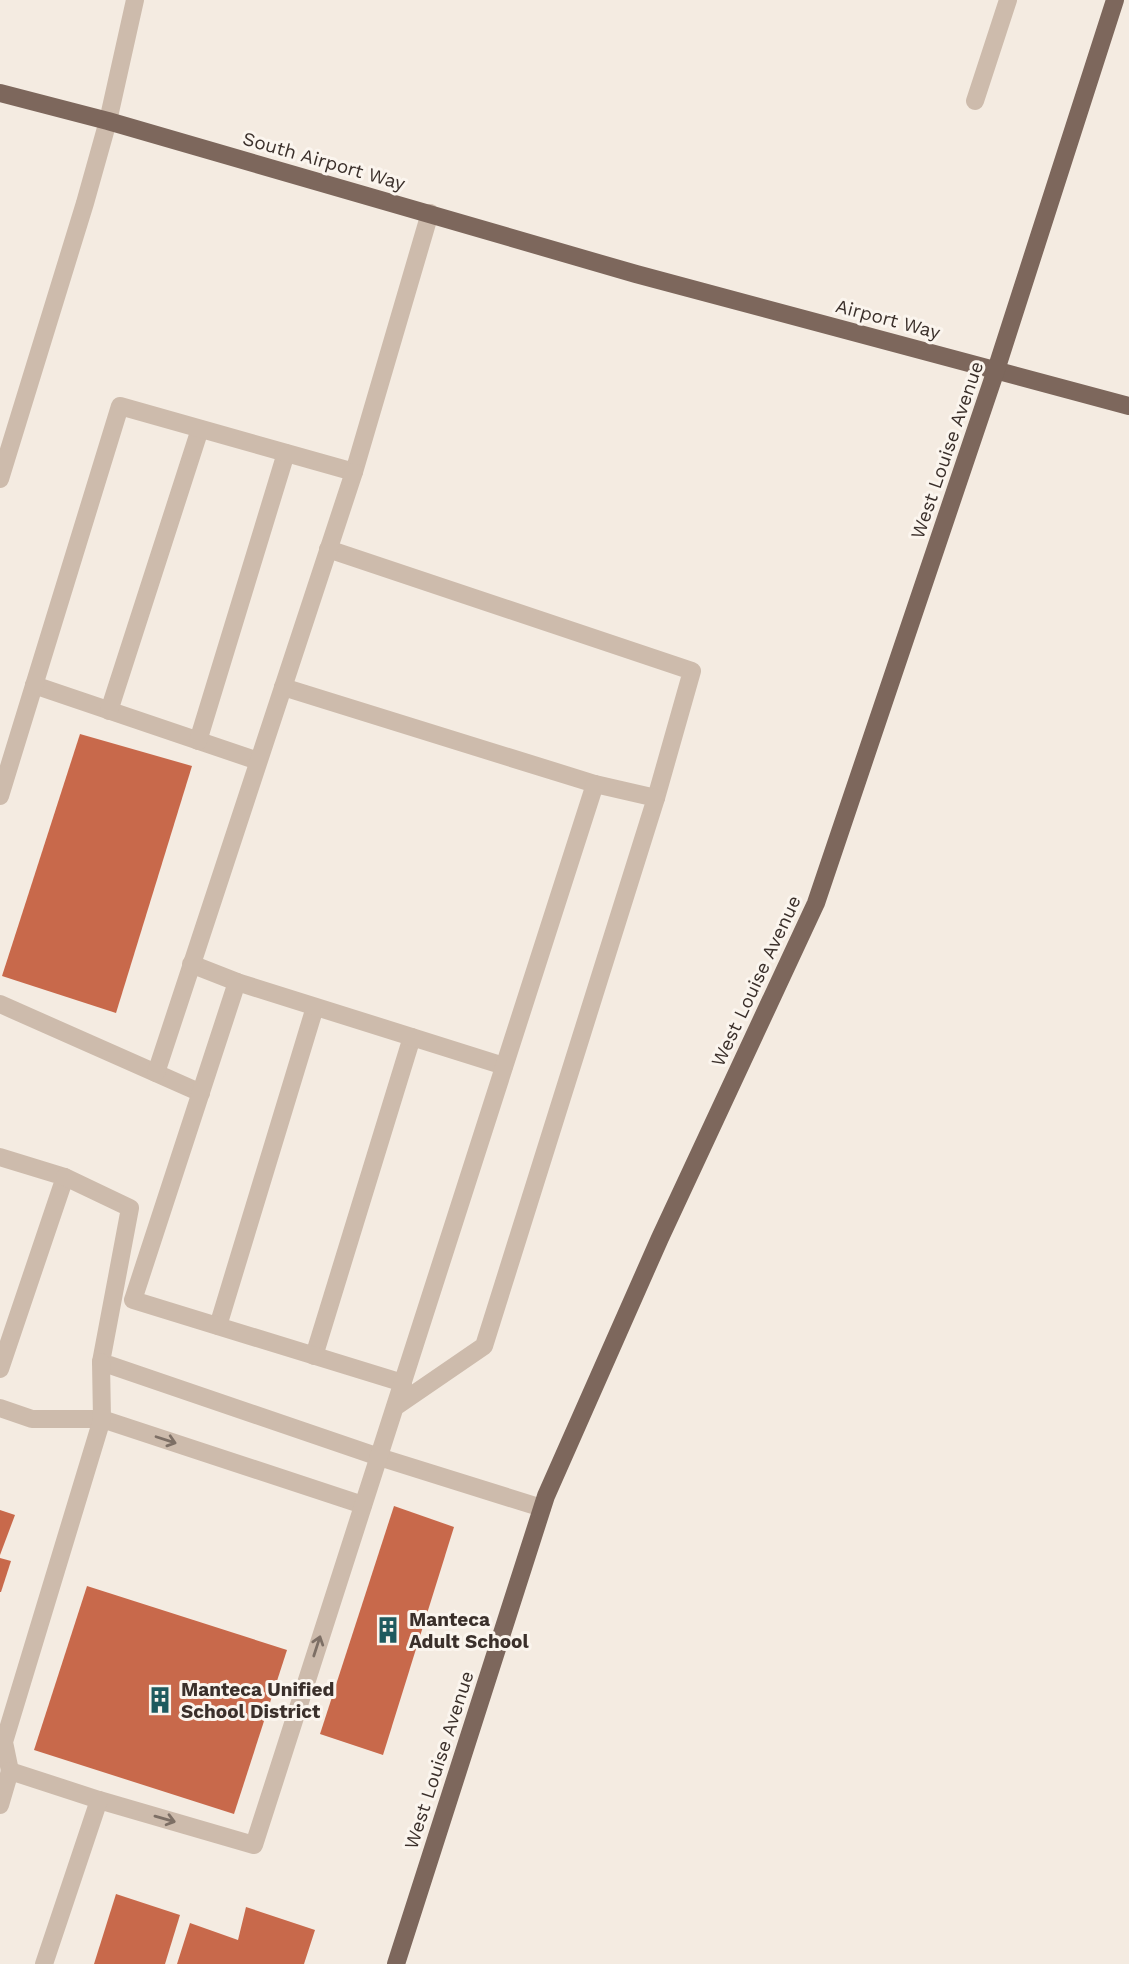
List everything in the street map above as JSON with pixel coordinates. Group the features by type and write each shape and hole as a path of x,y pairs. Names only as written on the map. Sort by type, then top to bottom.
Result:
{"main road":[{"name":"West Louise Avenue","path":"396,1964 542,1508 660,1238 816,903 996,370 1115,0"},
{"name":"South Airport Way","path":"0,93 108,121 636,274"},
{"name":"Airport Way","path":"636,274 1129,406"}],"street":[{"path":"0,479 85,203 108,121 135,0"},
{"path":"975,100 1008,0"},
{"path":"156,1073 354,472 430,213"},
{"path":"0,796 120,407 354,472"},
{"path":"109,711 200,429"},
{"path":"198,741 286,453"},
{"path":"328,549 692,671 656,798 484,1346 395,1407"},
{"path":"34,685 258,761"},
{"path":"283,687 596,784 656,798"},
{"path":"10,1771 99,1800 254,1844 596,784"},
{"path":"191,964 237,982 505,1066"},
{"path":"133,1300 237,982"},
{"path":"0,1004 201,1093"},
{"path":"218,1326 315,1007"},
{"path":"314,1356 412,1037"},
{"path":"0,1157 65,1177 130,1208 101,1362 102,1419 4,1742 10,1771 0,1805"},
{"path":"0,1369 65,1177"},
{"path":"114,1294 402,1383"},
{"path":"101,1362 379,1457 542,1508"},
{"path":"0,1408 32,1419 102,1419 363,1506"},
{"path":"44,1964 99,1800"}],"building":[{"path":"80,734 192,766 116,1013 2,976"},
{"name":"Manteca Adult School","path":"394,1506 454,1527 383,1755 320,1734"},
{"path":"0,1510 15,1515 0,1555"},
{"path":"0,1558 11,1561 1,1592 0,1592"},
{"name":"Manteca Unified School District","path":"87,1586 287,1650 234,1814 34,1750"},
{"path":"116,1894 180,1915 165,1964 94,1964"},
{"path":"246,1907 315,1930 304,1964 177,1964 190,1923 238,1940"}],"place":[{"name":"Manteca Adult School","path":"388,1630"},
{"name":"Manteca Unified School District","path":"160,1700"}]}
